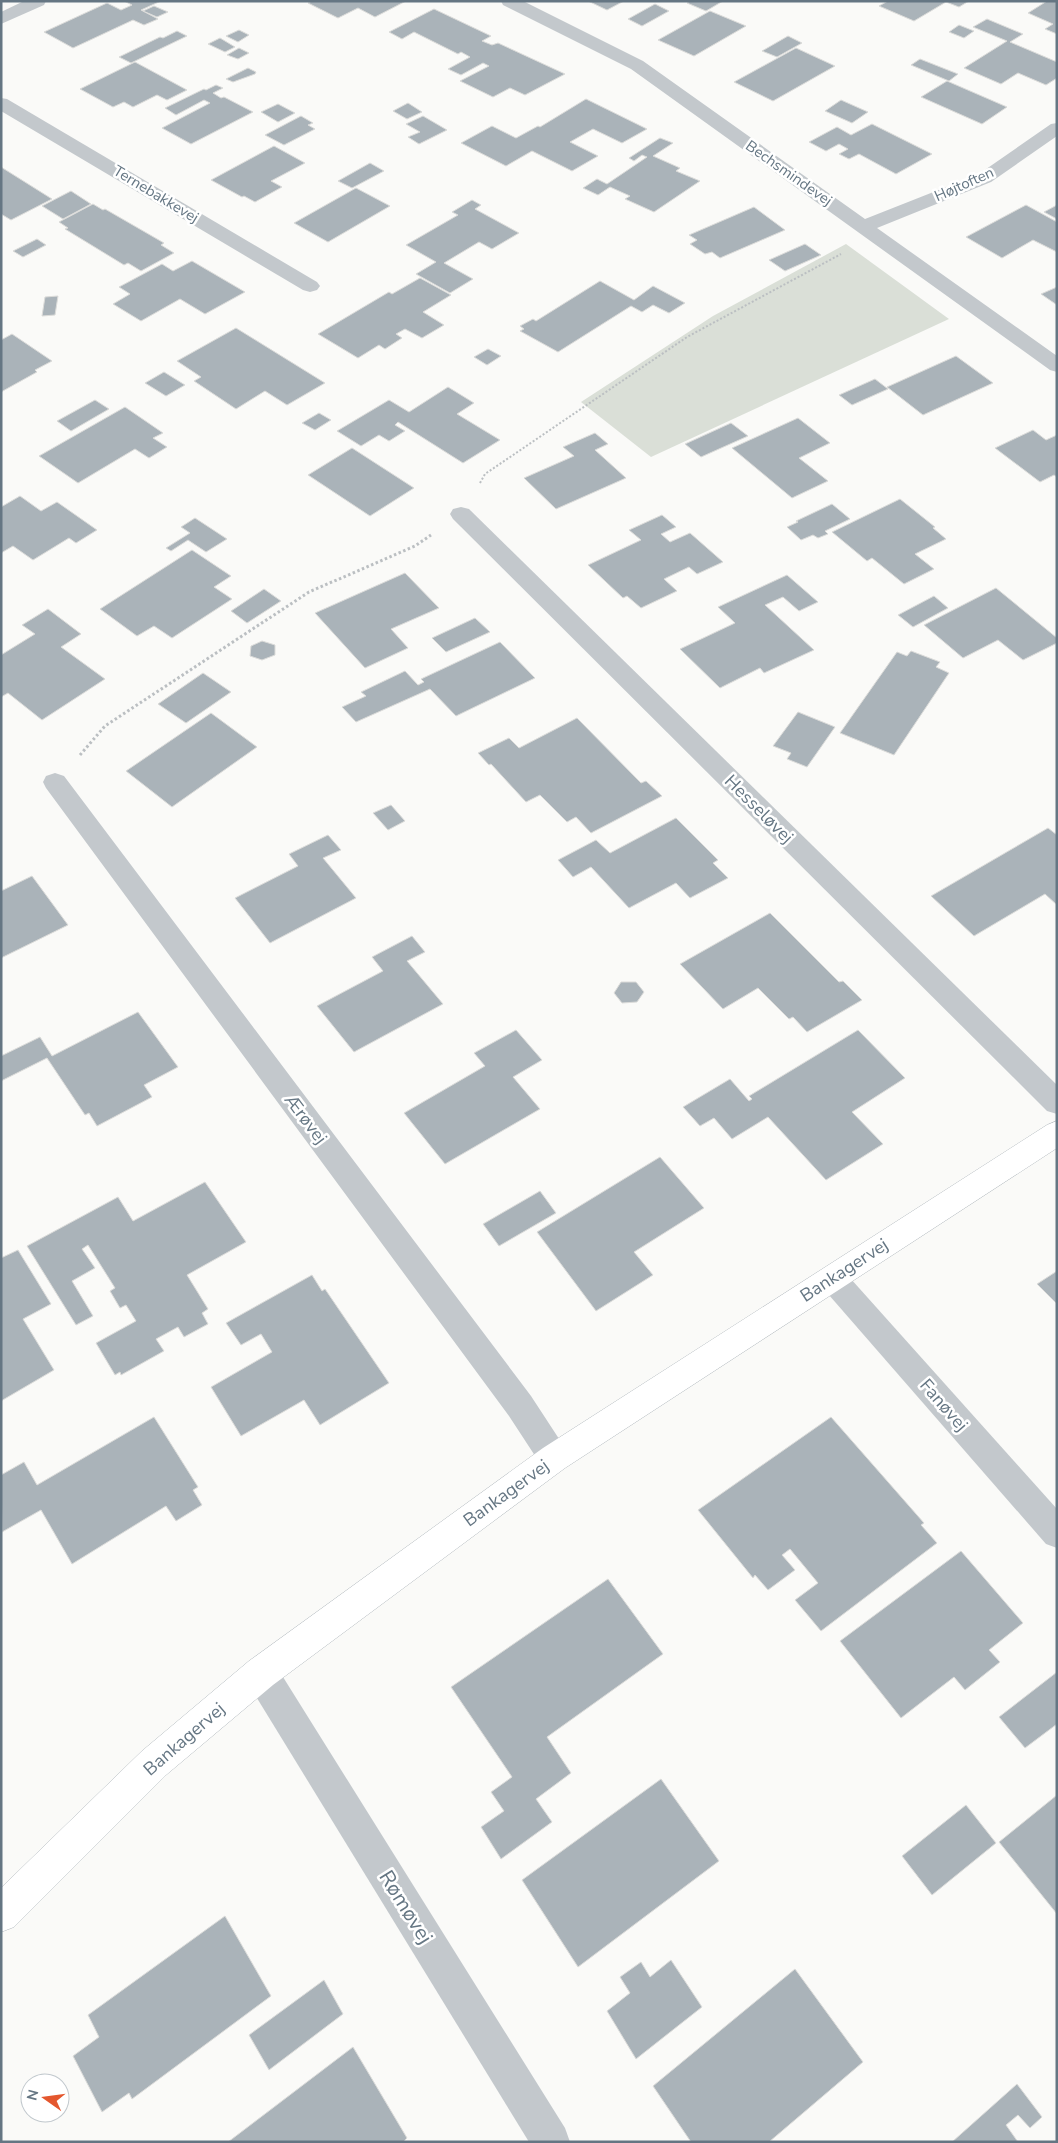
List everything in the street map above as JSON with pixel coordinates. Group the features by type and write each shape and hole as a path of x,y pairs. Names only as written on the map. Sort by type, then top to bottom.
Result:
{"street":[{"path":"1,19 38,1"},
{"name":"Bechsmindevej","path":"509,1 637,65 1057,366"},
{"name":"Ternebakkevej","path":"1,103 310,286"},
{"name":"Højtoften","path":"864,227 889,215 985,178 1057,128"},
{"name":"Hesseløvej","path":"461,514 1057,1103"},
{"name":"Ærøvej","path":"56,782 520,1406 554,1458"},
{"name":"Bankagervej","path":"1,1914 154,1763 261,1673 554,1458 1057,1133"},
{"name":"Fanøvej","path":"832,1278 1057,1533"},
{"name":"Rømøvej","path":"261,1673 551,2142"}],"shaded area":[{"path":"846,244 949,319 651,457 581,402 713,316"}],"building":[{"path":"124,1 161,1 141,10 158,19 144,25 133,20 73,48 44,32 107,3 121,10 132,5"},
{"path":"312,1 406,1 375,17 358,8 338,18 308,3"},
{"path":"588,1 624,1 607,10"},
{"path":"690,1 723,1 706,11 687,3"},
{"path":"888,1 969,1 959,7 946,2 914,21 879,6"},
{"path":"1047,1 1057,1 1057,34 1045,29 1053,24 1028,13"},
{"path":"655,4 669,11 642,26 628,19"},
{"path":"154,6 168,12 157,17 143,11"},
{"path":"434,9 491,36 482,41 492,45 498,43 565,74 525,95 510,88 493,97 460,81 489,66 483,63 461,75 448,69 470,57 461,52 458,54 414,32 402,39 389,32"},
{"path":"710,11 746,26 694,56 658,40"},
{"path":"987,19 1023,34 1010,42 1057,62 1057,78 1046,85 1018,73 1001,84 964,68 1007,41 973,27"},
{"path":"959,25 974,31 964,38 949,32"},
{"path":"239,30 249,35 238,42 226,36"},
{"path":"177,31 187,36 131,63 119,57 160,37 163,38"},
{"path":"788,36 802,43 777,57 762,51"},
{"path":"220,38 235,47 225,52 208,44"},
{"path":"239,48 249,53 238,59 227,55"},
{"path":"796,48 835,66 773,101 734,82"},
{"path":"920,59 958,74 949,81 911,65"},
{"path":"135,62 187,90 167,100 157,95 133,107 124,102 113,107 80,89"},
{"path":"248,68 256,72 255,74 233,82 226,79"},
{"path":"947,81 1007,107 982,124 921,97"},
{"path":"216,85 223,88 213,93 253,112 191,144 162,128 210,103 204,100 176,115 165,108"},
{"path":"586,99 647,129 622,143 593,129 570,142 598,156 572,171 532,151 506,166 461,143 492,126 516,138 538,126 540,127"},
{"path":"841,100 868,112 852,123 825,111"},
{"path":"408,103 422,112 407,119 393,111"},
{"path":"278,104 295,113 278,122 261,112"},
{"path":"301,116 313,123 308,125 315,129 284,145 265,135"},
{"path":"423,116 447,130 419,144 408,137 420,132 406,124"},
{"path":"872,124 932,154 896,174 859,154 849,159 839,154 848,149 839,144 826,151 809,142 837,127 851,135"},
{"path":"660,138 673,143 653,156 680,168 676,171 700,181 654,212 625,199 630,196 610,187 598,195 583,188 597,179 607,184 647,157 642,155 634,161 629,158"},
{"path":"274,146 305,163 271,181 282,187 255,202 211,180"},
{"path":"370,163 384,171 352,188 338,181"},
{"path":"1,167 52,199 11,220 1,214"},
{"path":"356,188 390,206 328,242 294,223"},
{"path":"71,191 91,204 63,219 42,206"},
{"path":"472,200 481,205 475,209 519,233 492,249 479,242 444,263 473,279 450,293 416,274 436,262 406,245 458,215 452,212"},
{"path":"93,204 164,243 161,245 174,253 141,271 128,263 124,265 65,229 68,228 59,222"},
{"path":"1026,205 1057,222 1057,252 1033,240 1002,258 966,237"},
{"path":"1057,205 1057,219 1044,212"},
{"path":"754,207 785,230 720,258 712,252 705,254 690,244 697,240 689,235"},
{"path":"37,239 46,245 23,257 13,251"},
{"path":"805,244 821,255 785,271 769,260"},
{"path":"192,261 245,292 205,314 180,299 141,321 113,304 130,294 119,287 162,264 173,271"},
{"path":"420,278 451,295 423,312 444,325 422,338 405,329 396,334 402,338 385,349 379,345 358,358 318,334 389,292 392,294"},
{"path":"600,281 634,300 653,286 685,303 669,313 653,305 642,312 631,306 558,352 520,331 524,329 520,326 533,319 536,321"},
{"path":"1057,287 1057,305 1041,294"},
{"path":"58,296 55,315 42,316 45,297"},
{"path":"236,328 325,383 287,405 265,391 236,409 194,381 201,377 177,361"},
{"path":"12,334 52,361 35,370 37,372 1,392 1,340"},
{"path":"488,349 501,356 487,365 474,357"},
{"path":"956,356 993,383 923,415 887,387"},
{"path":"164,372 185,385 166,396 145,383"},
{"path":"875,379 888,389 852,405 839,395"},
{"path":"448,387 474,403 457,414 500,440 463,463 398,422 395,425 405,431 389,441 379,435 361,446 337,431 389,400 409,412"},
{"path":"95,400 109,409 71,431 57,421"},
{"path":"125,407 163,433 153,438 167,447 149,458 135,449 78,483 39,456"},
{"path":"319,413 331,420 315,430 302,423"},
{"path":"798,418 830,443 799,458 828,481 792,498 732,448"},
{"path":"731,423 748,436 701,457 685,444"},
{"path":"1033,430 1046,440 1057,435 1057,477 1054,475 1040,482 995,448"},
{"path":"595,433 608,444 595,450 626,478 556,509 524,478 574,456 563,447"},
{"path":"352,448 414,488 370,516 308,475"},
{"path":"20,496 41,511 57,502 97,530 76,543 69,538 33,560 13,546 1,553 1,507"},
{"path":"900,499 935,527 933,528 946,539 915,554 934,569 904,584 872,558 867,561 832,532"},
{"path":"832,504 850,519 825,531 828,534 818,538 813,535 801,540 787,527 798,522 796,521"},
{"path":"662,515 676,527 661,534 670,542 690,533 723,562 697,574 689,567 664,579 677,591 641,608 627,596 623,598 588,565 641,540 629,530"},
{"path":"195,518 227,539 206,552 188,540 171,551 166,548 190,533 181,527"},
{"path":"192,550 231,576 214,587 232,599 172,638 154,626 137,636 100,609"},
{"path":"405,573 439,608 391,629 408,648 365,668 315,613"},
{"path":"787,575 818,602 799,611 783,597 765,605 814,650 764,673 760,668 720,688 680,649 735,623 718,607"},
{"path":"996,588 1057,638 1057,643 1023,660 998,640 963,658 924,625"},
{"path":"264,589 281,601 247,623 231,611"},
{"path":"934,596 948,608 913,627 898,615"},
{"path":"48,609 81,634 61,647 105,679 42,720 8,693 1,697 1,655 35,634 22,625"},
{"path":"475,618 490,632 446,652 432,638"},
{"path":"262,641 275,645 275,655 262,660 250,656 251,646"},
{"path":"500,642 535,678 456,716 430,689 356,722 342,707 366,696 361,692 405,671 418,685 424,682 421,679"},
{"path":"911,651 940,662 936,667 949,673 894,755 840,733 897,652 907,656"},
{"path":"203,673 231,692 186,723 158,704"},
{"path":"798,712 835,727 807,767 787,759 791,753 773,746"},
{"path":"211,713 257,747 172,807 126,771"},
{"path":"577,718 641,783 646,781 662,796 591,833 576,817 567,822 540,795 526,802 491,764 489,765 478,753 509,738 519,748"},
{"path":"391,805 405,821 388,830 373,813"},
{"path":"676,818 718,860 713,863 728,878 690,898 676,883 629,908 591,867 573,877 558,860 596,840 610,853"},
{"path":"1048,828 1057,835 1057,905 1045,894 974,936 931,896"},
{"path":"328,835 341,850 323,858 356,898 270,943 235,898 298,866 289,854"},
{"path":"32,876 68,925 1,958 1,891"},
{"path":"770,913 839,982 843,981 862,1000 807,1032 793,1017 789,1019 758,988 723,1009 680,964"},
{"path":"412,936 425,952 407,961 443,1004 354,1052 317,1006 383,971 372,957"},
{"path":"621,982 636,982 644,992 637,1002 622,1003 614,993"},
{"path":"138,1012 178,1067 144,1085 152,1097 97,1126 89,1113 85,1115 47,1058 1,1081 1,1056 40,1037 52,1056"},
{"path":"516,1030 542,1060 513,1077 540,1109 445,1164 404,1113 485,1066 474,1053"},
{"path":"858,1030 905,1078 852,1112 883,1144 826,1180 768,1117 732,1139 714,1118 700,1126 683,1107 730,1079 749,1101 752,1099 749,1096"},
{"path":"660,1157 704,1208 634,1252 653,1275 596,1311 537,1232"},
{"path":"205,1182 246,1242 187,1275 208,1309 202,1313 208,1324 184,1337 178,1327 156,1339 164,1351 121,1375 120,1372 115,1375 96,1343 136,1321 126,1305 120,1308 110,1291 115,1288 88,1245 82,1249 95,1268 72,1281 93,1316 76,1325 27,1246 118,1197 133,1221"},
{"path":"540,1191 556,1213 499,1246 483,1224"},
{"path":"18,1250 51,1304 23,1319 54,1370 1,1401 1,1258"},
{"path":"1057,1271 1057,1304 1037,1284"},
{"path":"312,1275 322,1291 325,1289 389,1383 320,1425 304,1400 241,1436 211,1387 272,1352 261,1334 241,1345 226,1323"},
{"path":"154,1417 198,1487 193,1490 202,1505 176,1521 166,1506 72,1564 41,1510 2,1532 1,1475 24,1462 37,1485"},
{"path":"831,1417 924,1523 921,1525 937,1543 821,1631 795,1600 818,1583 790,1549 782,1555 795,1570 768,1590 755,1575 753,1578 698,1510"},
{"path":"961,1551 1023,1623 989,1650 1000,1662 965,1690 954,1677 901,1718 840,1641"},
{"path":"608,1579 663,1654 547,1737 571,1773 536,1799 552,1822 501,1859 481,1827 504,1811 491,1792 512,1777 451,1687"},
{"path":"1057,1672 1057,1724 1025,1748 999,1717"},
{"path":"661,1779 719,1861 578,1967 522,1880"},
{"path":"1057,1795 1057,1914 999,1842"},
{"path":"966,1805 996,1843 932,1895 902,1856"},
{"path":"225,1916 271,1996 132,2099 129,2093 102,2112 73,2056 99,2037 88,2015"},
{"path":"671,1960 702,2007 636,2059 607,2011 630,1993 620,1977 641,1962 650,1977"},
{"path":"795,1969 863,2062 769,2142 691,2142 653,2086"},
{"path":"324,1980 343,2014 269,2070 249,2035"},
{"path":"353,2047 407,2138 403,2142 228,2142"},
{"path":"1017,2084 1042,2117 1030,2128 1018,2115 1006,2125 1018,2142 952,2142"}]}
